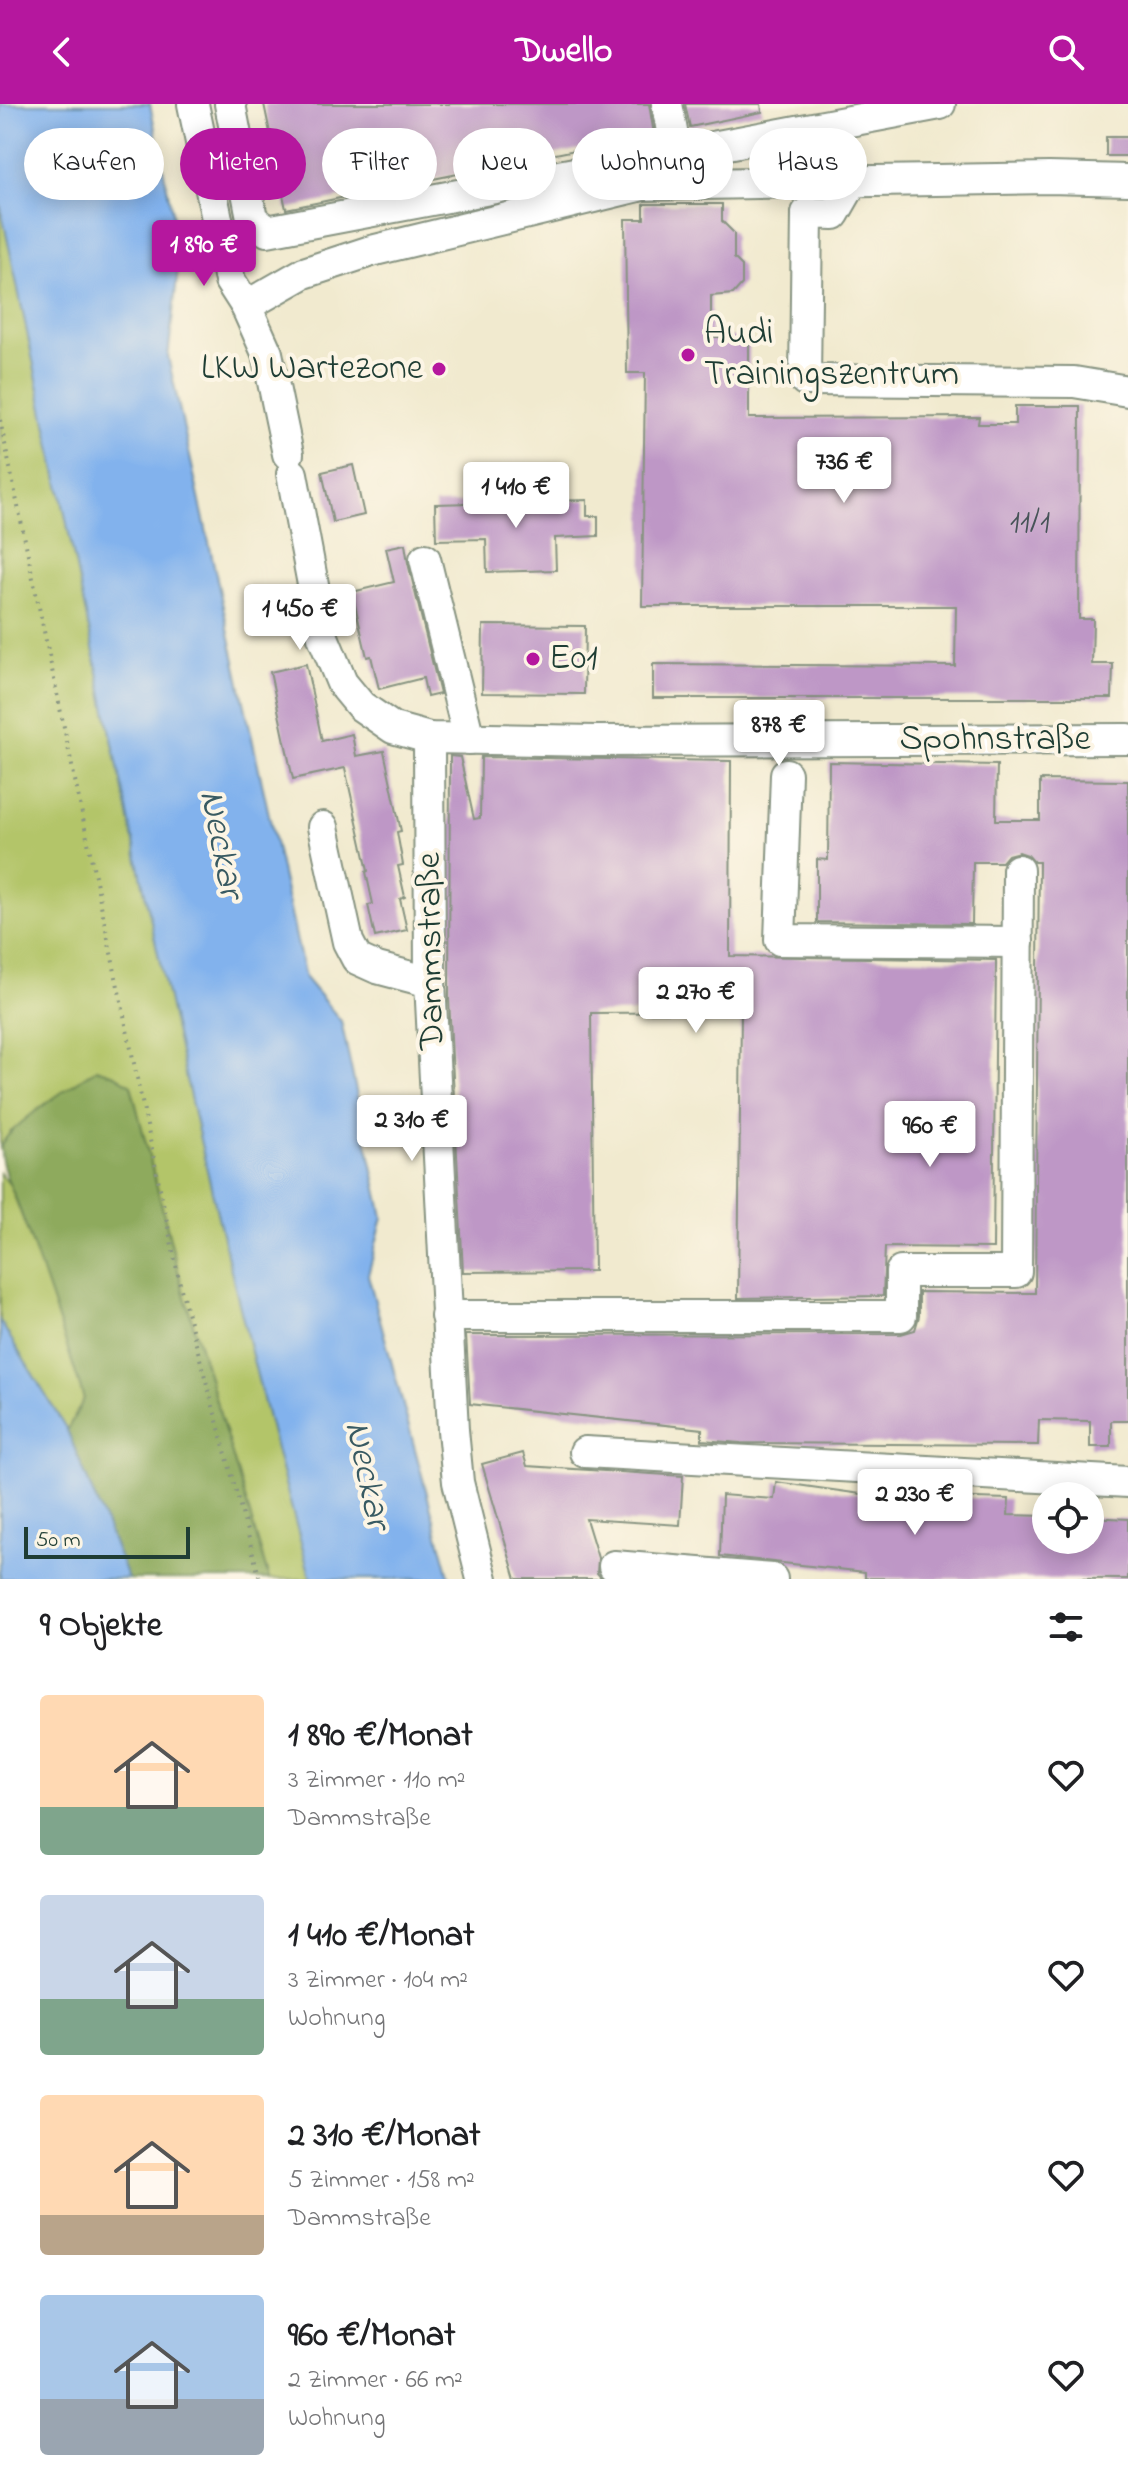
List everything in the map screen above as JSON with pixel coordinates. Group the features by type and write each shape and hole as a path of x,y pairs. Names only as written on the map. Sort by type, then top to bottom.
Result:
{"street":[{"path":"193,104 230,281 246,306 267,353 323,637 342,683 361,706 393,728 429,738"},
{"path":"230,104 252,218 267,231 572,173"},
{"path":"667,104 671,128"},
{"path":"733,142 940,104"},
{"path":"867,181 1128,180"},
{"path":"246,306 304,273 371,251 610,191 643,185 749,183"},
{"path":"842,200 834,214 807,213 805,380 1074,382 1128,391"},
{"path":"425,559 469,739"},
{"name":"Spohnstraße","path":"429,738 609,742 1128,739"},
{"name":"Dammstraße","path":"429,738 430,982 446,1316 458,1482 482,1579"},
{"path":"786,774 780,940 1018,942"},
{"path":"323,827 348,942 357,959 377,968 430,982"},
{"path":"446,1316 901,1316 901,1272 1016,1272 1018,870"},
{"path":"585,1452 1128,1482"},
{"path":"614,1566 772,1579"}],"path":[{"path":"0,420 181,1289 260,1579"}],"green space":[{"path":"0,204 183,1066 265,1409 311,1579 269,1579 183,1290 131,1085 11,1131 0,1147"},
{"path":"96,1069 115,1075 131,1085 183,1290 269,1579 128,1579 67,1430 84,1399 6,1175 1,1146 29,1116"},
{"path":"0,1173 10,1185 43,1272 84,1399 67,1430 0,1321"}],"water":[{"name":"Neckar","path":"0,104 150,104 155,128 24,128 24,200 164,200 164,173 180,251 168,357 305,978 341,1021 383,1217 368,1275 450,1579 311,1579 265,1409 183,1066 0,204"},
{"path":"0,1321 67,1430 128,1579 0,1579"}],"building":[{"path":"264,104 649,104 653,128 572,128 572,151 556,154 556,128 453,128 453,175 437,178 437,128 322,128 322,200 330,200 286,209 284,200 306,200 306,128 269,128"},
{"path":"685,104 761,104 762,112 690,127"},
{"path":"1106,137 1128,137 1128,156 1106,156"},
{"path":"644,204 722,204 722,221 734,233 734,258 742,266 742,284 733,294 711,296 711,337 749,337 749,418 979,417 978,424 1015,424 1015,406 1080,406 1079,619 1093,619 1092,664 1113,664 1112,698 653,698 653,664 955,666 956,606 642,606 645,373 627,373 625,219 644,219"},
{"path":"353,465 364,515 333,522 322,472"},
{"path":"587,500 587,516 598,516 598,536 555,538 556,570 487,572 486,539 436,540 435,504"},
{"path":"405,544 440,694 427,697 423,678 379,689 371,656 367,657 352,592 394,582 386,548"},
{"name":"E01","path":"483,625 585,626 584,694 482,693"},
{"path":"306,664 322,741 352,734 356,756 384,751 401,831 397,832 403,865 398,866 405,897 400,899 407,930 375,937 368,905 373,904 368,871 345,768 293,779 270,672"},
{"path":"450,756 460,757 474,819 480,818 481,757 731,761 730,956 996,960 993,1248 885,1247 883,1296 738,1298 741,1012 591,1013 594,1271 463,1272 449,999"},
{"path":"829,762 997,765 996,820 1040,820 1040,780 1128,781 1128,1421 1111,1421 1111,1447 1090,1447 1090,1421 1039,1420 1038,1445 741,1443 702,1440 702,1429 470,1404 466,1335 901,1334 915,1330 919,1316 919,1292 1035,1293 1039,862 1019,852 1008,855 1002,862 973,862 972,924 817,922 817,859 828,860"},
{"path":"523,1453 527,1466 683,1476 680,1525 586,1519 598,1558 597,1573 602,1579 516,1579 482,1464"},
{"path":"776,1482 868,1495 1009,1499 1008,1515 1032,1516 1032,1554 1104,1554 1104,1518 1128,1519 1128,1579 865,1578 865,1572 720,1556 722,1495 774,1499"}],"place":[{"name":"Audi Trainingszentrum","path":"688,355"},
{"name":"LKW Wartezone","path":"439,369"},
{"name":"E01","path":"533,659"}]}
